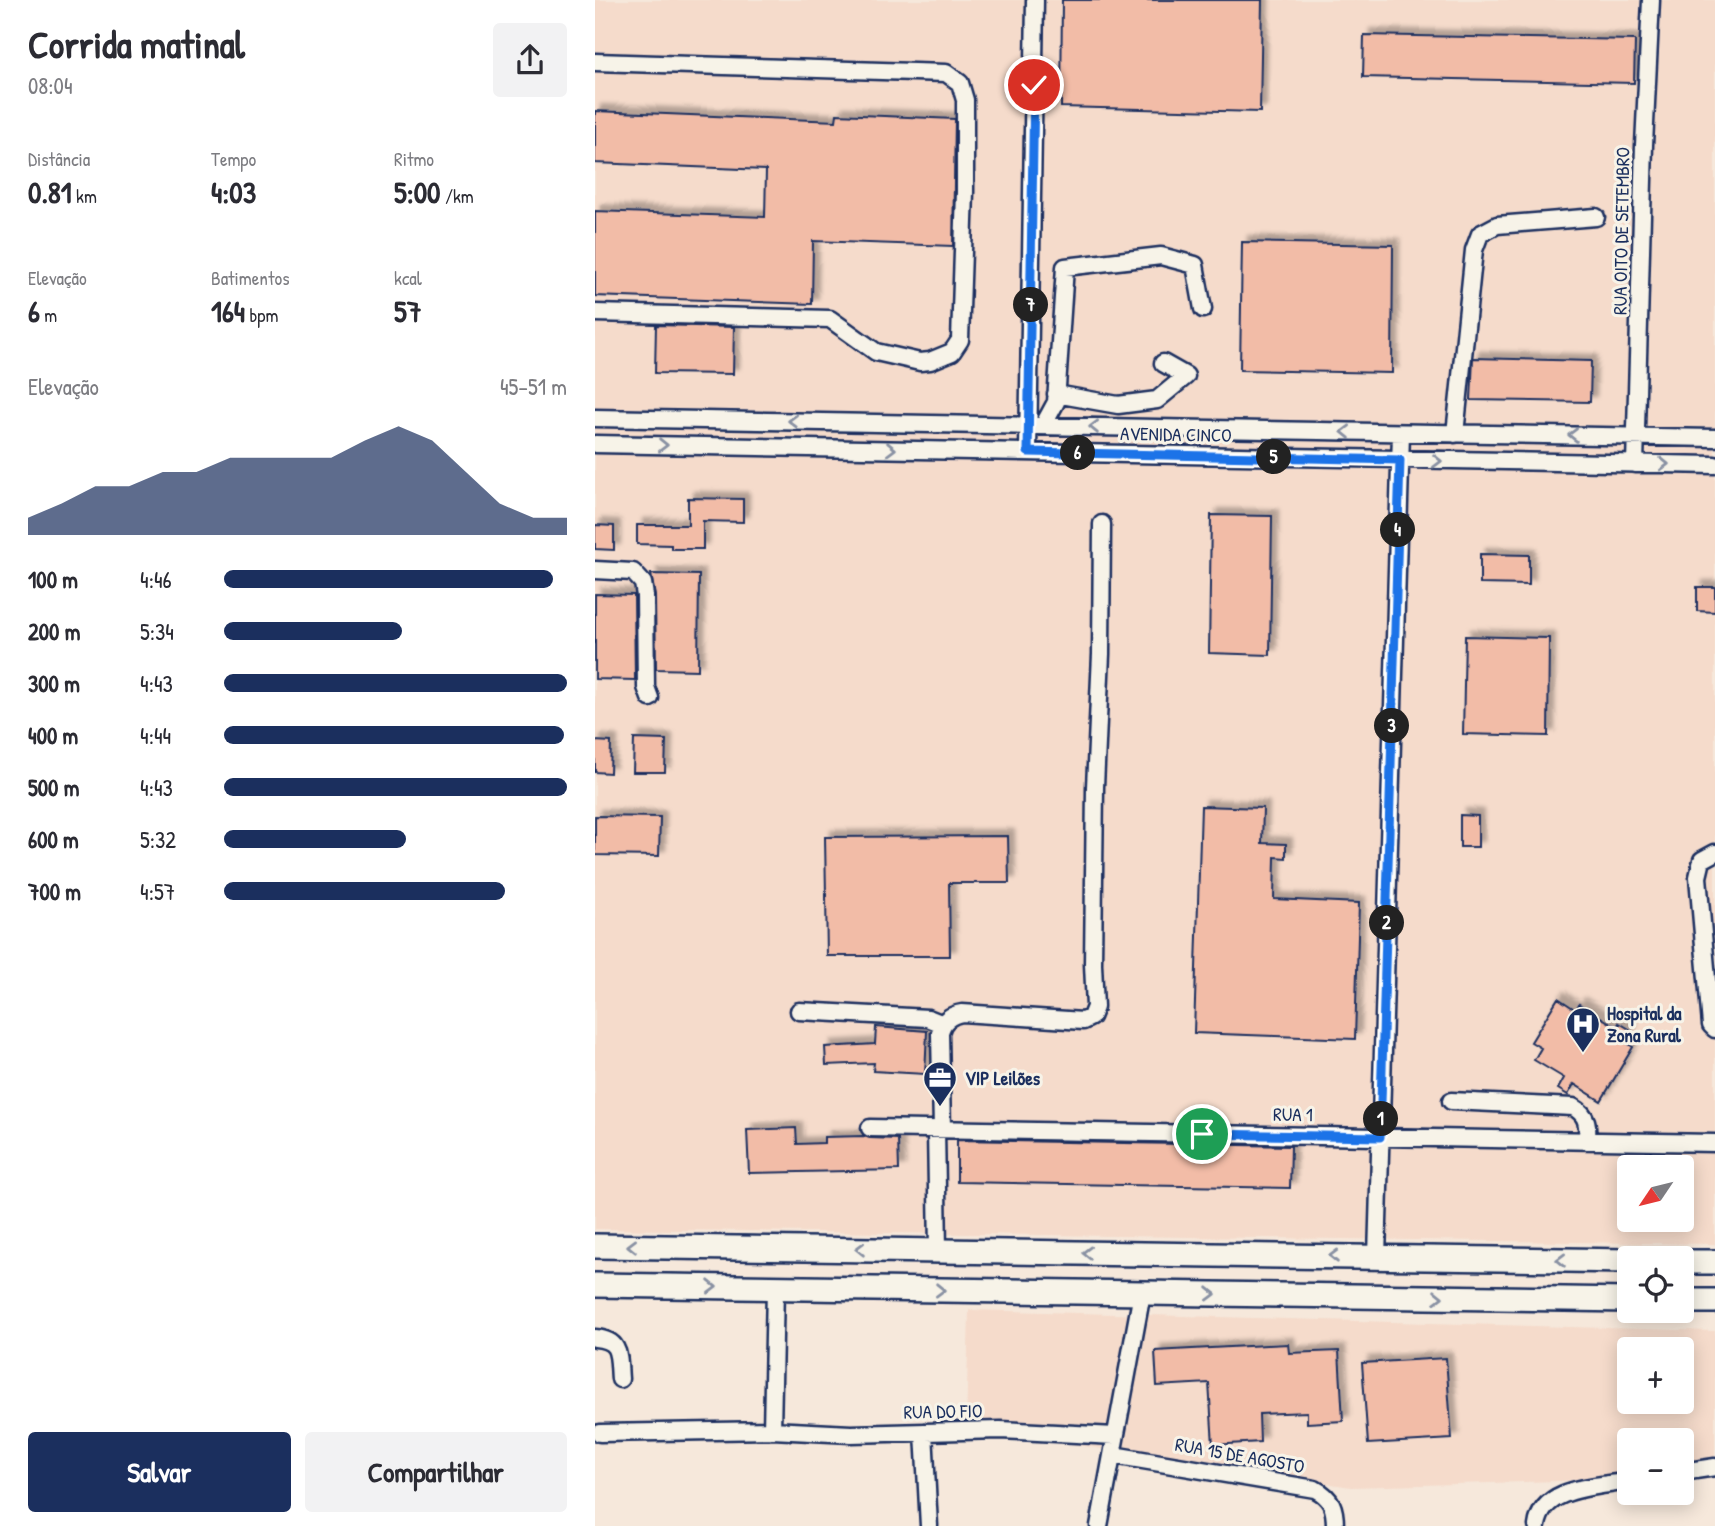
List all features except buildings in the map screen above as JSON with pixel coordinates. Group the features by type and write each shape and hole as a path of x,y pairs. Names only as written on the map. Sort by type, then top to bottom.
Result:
{"highway":[{"path":"595,1246 1617,1261"},
{"path":"1694,1262 1715,1262"},
{"path":"595,1285 1617,1300"},
{"path":"1694,1301 1715,1301"}],"street":[{"path":"1028,452 1036,426 1035,0"},
{"name":"RUA OITO DE SETEMBRO","path":"1635,464 1651,0"},
{"path":"595,62 946,73 960,83 965,100 965,192 960,340 952,352 930,361 920,362 876,352 830,318 595,313"},
{"path":"1455,434 1473,250 1481,234 1497,225 1596,217"},
{"path":"1036,426 1055,402 1065,267 1161,256 1195,265 1203,309"},
{"path":"1056,394 1118,405 1157,400 1186,376 1163,363"},
{"name":"AVENIDA CINCO","path":"595,418 1715,438"},
{"path":"1377,1257 1401,433"},
{"name":"AVENIDA CINCO","path":"595,444 1715,465"},
{"path":"938,1250 940,1033 943,1024 952,1015 962,1013 1083,1021 1088,1020 1093,1013 1095,787 1101,654 1102,524"},
{"path":"595,570 633,572 643,583 646,687 650,698"},
{"path":"1715,853 1702,860 1698,877 1711,1025 1715,1029"},
{"path":"799,1011 928,1018 943,1024"},
{"path":"1451,1101 1573,1107 1587,1120 1587,1141"},
{"name":"RUA 1","path":"870,1128 1715,1143"},
{"path":"772,1430 775,1288"},
{"path":"1099,1526 1142,1293"},
{"path":"595,1338 607,1339 613,1343 618,1353 620,1379"},
{"name":"RUA DO FIO","path":"600,1433 772,1430 851,1434 1000,1430 1115,1436"},
{"path":"923,1432 929,1526"},
{"name":"RUA 15 DE AGOSTO","path":"1113,1455 1315,1489 1333,1505 1335,1526"},
{"path":"1694,1470 1715,1467"},
{"path":"1537,1526 1541,1510 1553,1499 1567,1492 1617,1483"}],"shaded area":[{"path":"595,0 1715,0 1715,1244 595,1229"},
{"path":"969,1310 1715,1331 1715,1477 1694,1478 1694,1428 1617,1428 1617,1479 1351,1487 966,1428"}],"place":[{"name":"Hospital da Zona Rural","path":"1583,1054"},
{"name":"VIP Leilões","path":"940,1108"}],"route":[{"path":"1034,85 1028,452 1400,460 1380,1137 1202,1134"}]}
